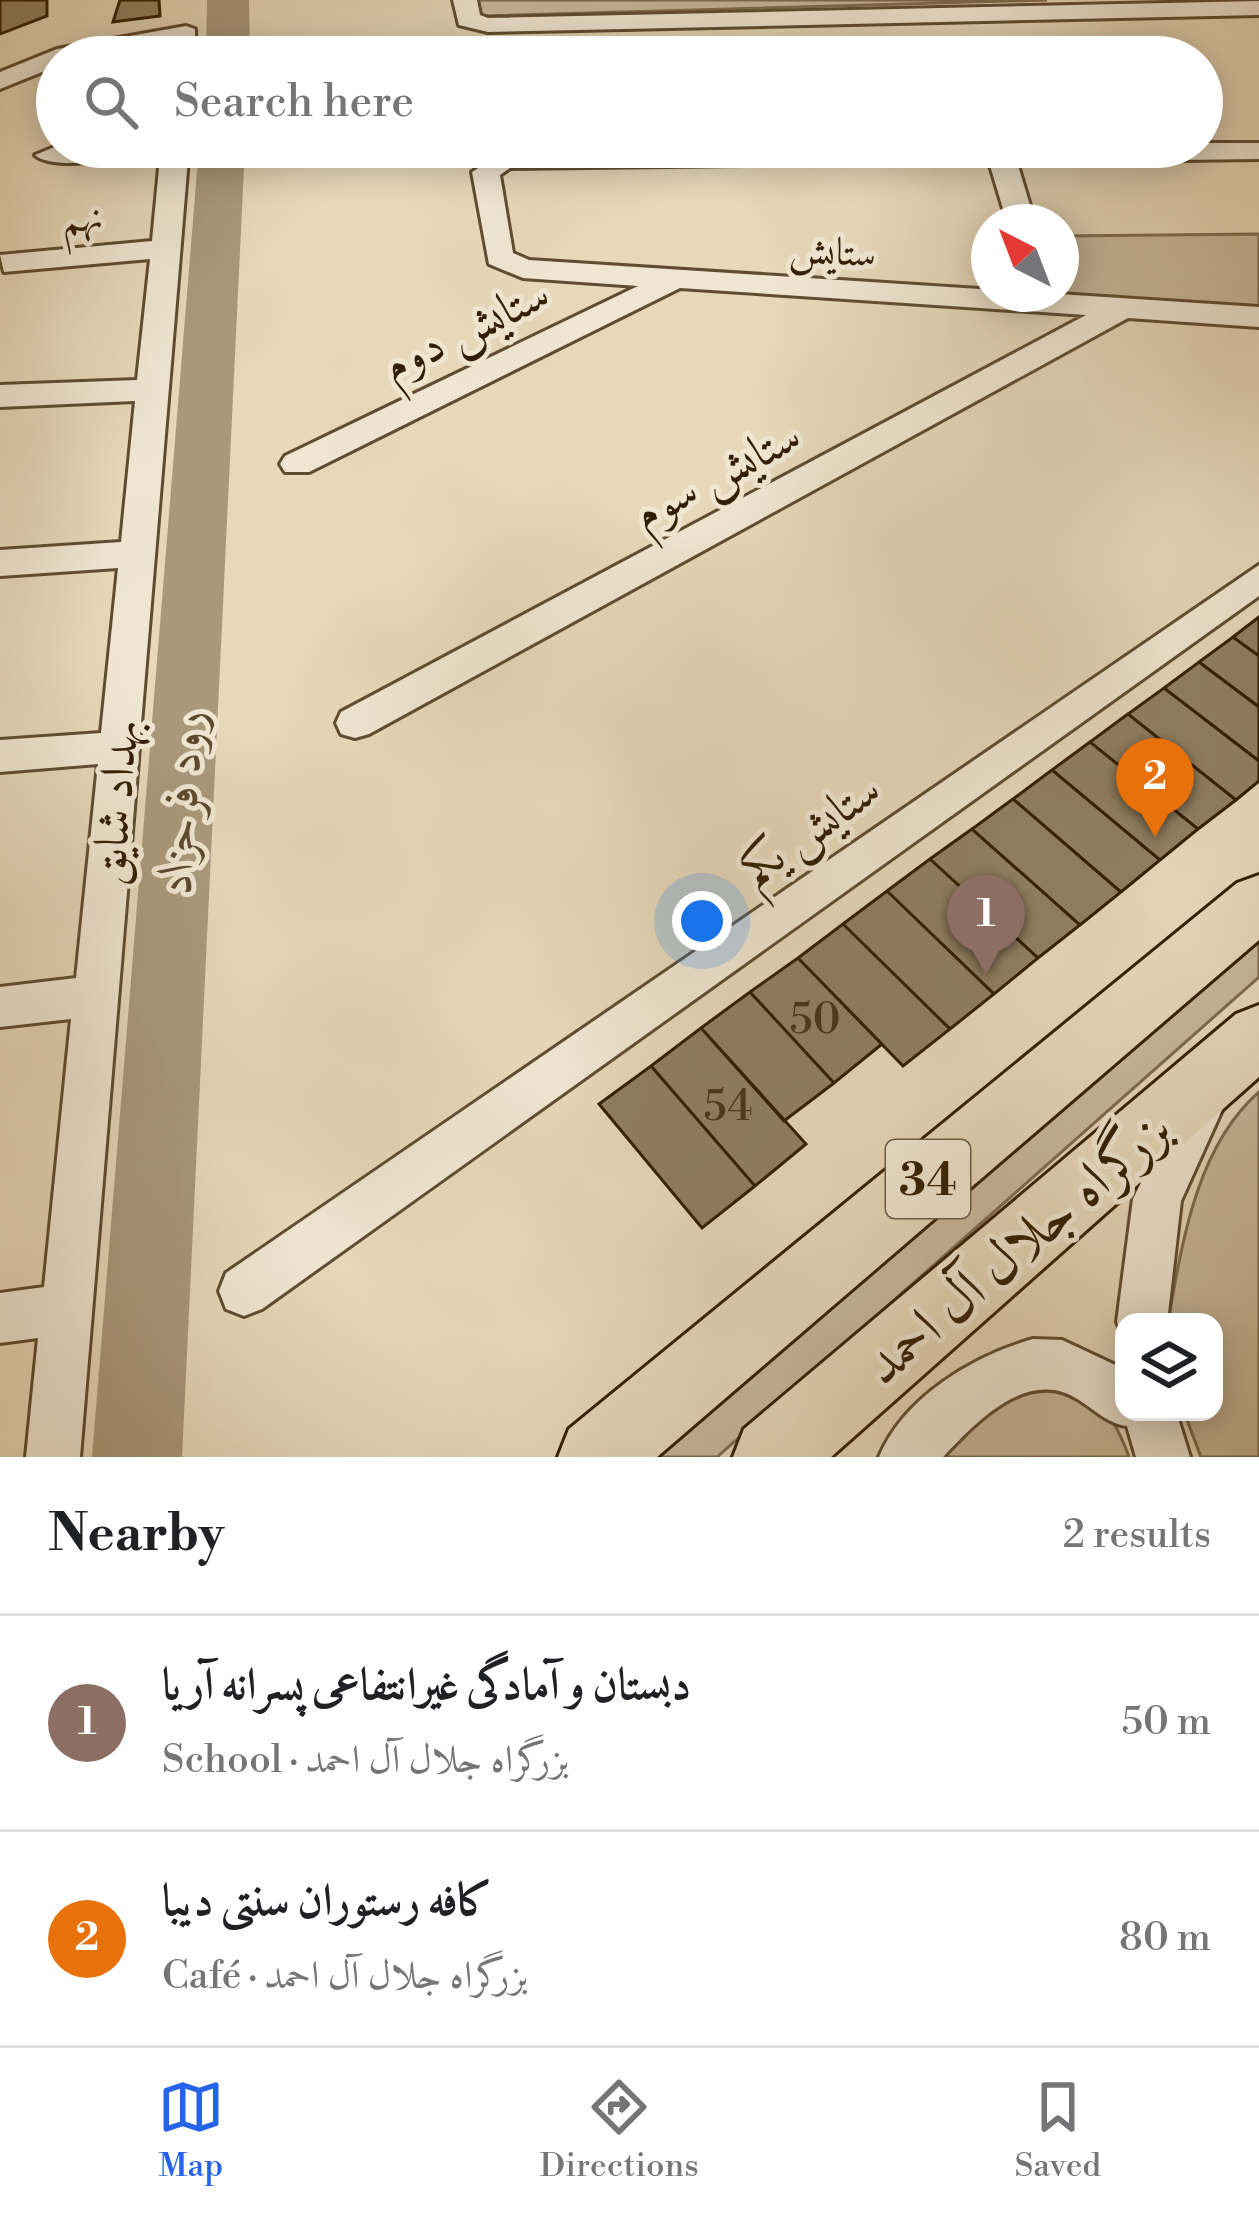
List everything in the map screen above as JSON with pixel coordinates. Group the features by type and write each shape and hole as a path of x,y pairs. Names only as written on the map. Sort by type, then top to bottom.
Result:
{"highway":[{"name":"بزرگراه جلال آل احمد","path":"597,1457 1259,902"},
{"name":"بزرگراه جلال آل احمد","path":"772,1457 1239,1053"}],"street":[{"path":"180,0 184,36"},
{"path":"465,0 468,20 477,25 1252,11"},
{"path":"0,81 36,66"},
{"path":"1223,151 1259,151"},
{"name":"بهداد شایق","path":"53,1457 174,168"},
{"name":"ستایش","path":"488,168 500,258 509,265 971,295"},
{"path":"1005,168 1016,204"},
{"name":"نهم","path":"4,263 166,249"},
{"name":"ستایش دوم","path":"297,464 675,279"},
{"name":"ستایش","path":"1079,303 1259,317"},
{"name":"ستایش سوم","path":"356,723 1121,308"},
{"path":"0,396 152,390"},
{"path":"0,563 137,554"},
{"name":"ستایش یکم","path":"244,1291 1259,578"},
{"path":"0,756 119,747"},
{"path":"0,1007 96,996"},
{"path":"1143,1313 1157,1198 1239,1053"},
{"path":"0,1318 66,1309"},
{"path":"906,1457 982,1380 1017,1366 1054,1364 1102,1380 1115,1392"}],"shaded area":[{"path":"478,0 1047,0 482,16"},
{"path":"1259,234 1259,306 1079,295 1079,236"},
{"path":"1259,938 1259,977 717,1457 650,1457"},
{"path":"1259,1092 1259,1457 1201,1457 1187,1421 1223,1421 1223,1313 1170,1313 1195,1198 1220,1140"},
{"path":"1032,1380 1069,1388 1094,1401 1113,1422 1129,1457 943,1457 1006,1393"}],"building":[{"path":"0,0 47,0 47,16 0,34"},
{"path":"120,0 159,0 160,16 113,22"},
{"path":"1259,617 1259,656 1233,637"},
{"path":"1233,637 1259,656 1259,707 1199,662"},
{"path":"1199,662 1259,707 1259,761 1164,688"},
{"path":"1164,688 1259,761 1259,781 1236,800 1128,714"},
{"path":"1128,714 1236,800 1198,829 1090,742"},
{"path":"1090,742 1198,829 1160,860 1052,770"},
{"path":"1052,770 1160,860 1121,892 1013,799"},
{"path":"1013,799 1121,892 1080,925 972,829"},
{"path":"972,829 1080,925 1038,958 930,859"},
{"path":"930,859 1038,958 994,994 887,891"},
{"path":"887,891 994,994 950,1029 843,924"},
{"path":"843,924 950,1029 903,1066 798,958"},
{"path":"798,958 882,1044 834,1083 750,992"},
{"path":"750,992 834,1083 784,1121 701,1028"},
{"path":"701,1028 806,1144 755,1186 651,1066"},
{"path":"651,1066 755,1186 702,1228 599,1104"}],"waterway":[{"name":"رود فرحزاد","path":"228,0 228,36"},
{"name":"رود فرحزاد","path":"137,1457 221,168"}],"place":[{"name":"کافه رستوران سنتی دیبا","path":"1155,837"},
{"name":"دبستان و آمادگی غیرانتفاعی پسرانه آریا","path":"986,974"}]}
